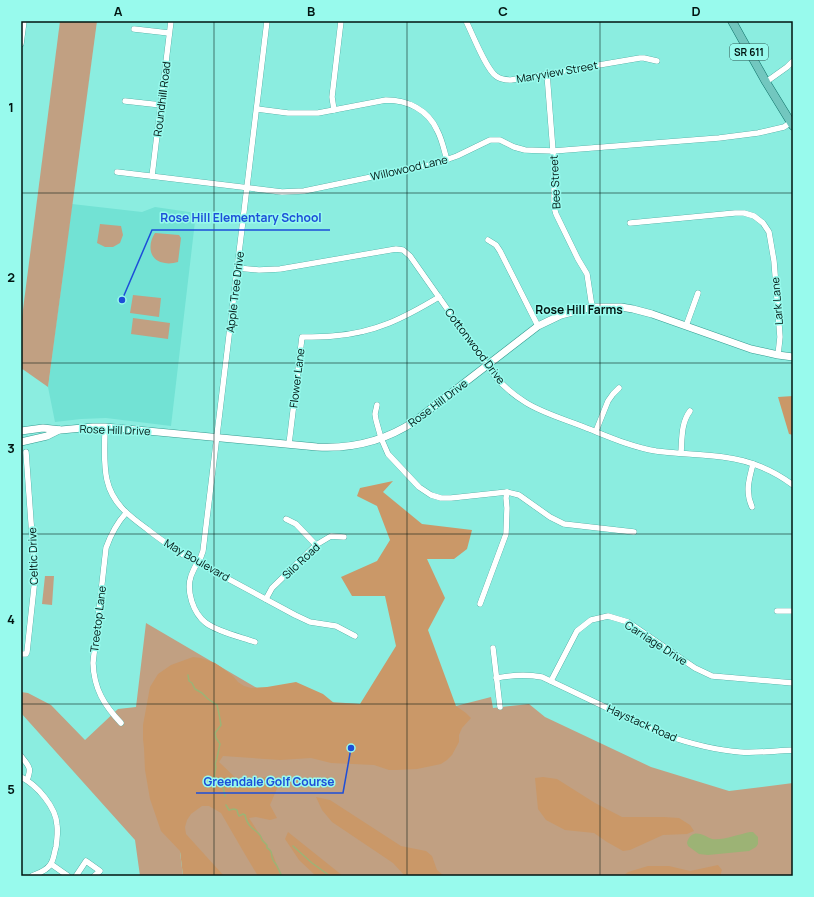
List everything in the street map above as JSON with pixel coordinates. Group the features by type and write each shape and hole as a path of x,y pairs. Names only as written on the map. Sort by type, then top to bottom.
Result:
{"main road":[{"name":"SR 611","path":"732,21 766,82 792,124"}],"street":[{"path":"21,44 24,21"},
{"name":"Roundhill Road","path":"152,176 171,21"},
{"name":"Apple Tree Drive","path":"255,642 219,630 206,623 192,604 190,577 203,551 267,21"},
{"path":"334,110 332,97 341,21"},
{"name":"Maryview Street","path":"466,21 489,69 500,79 511,80 640,58 657,61"},
{"path":"134,29 169,33"},
{"path":"766,82 793,61"},
{"name":"Bee Street","path":"546,74 554,164 554,207 562,227 587,274 592,307"},
{"path":"125,100 161,106"},
{"path":"257,109 302,114 318,113 386,100 412,104 425,113 434,124 447,160"},
{"name":"Willowood Lane","path":"117,172 282,192 304,191 434,164 457,156 490,140 500,140 514,147 525,150 553,151 719,138 758,133 792,124"},
{"name":"Lark Lane","path":"630,223 735,213 749,214 760,220 769,232 772,248 780,337 778,355"},
{"path":"488,240 496,245 500,251 538,326"},
{"name":"Cottonwood Drive","path":"238,268 259,270 280,269 404,248 493,374 514,395 526,403 544,412 645,448 657,451 723,457 753,464 775,474 793,485"},
{"path":"686,326 698,293"},
{"name":"Flower Lane","path":"289,444 302,337 333,336 373,329 404,317 439,297"},
{"name":"Rose Hill Drive","path":"21,431 43,428 59,430 105,427 317,447 338,447 363,444 398,432 415,421 538,326 561,315 592,307 633,309 652,314 751,349 793,357"},
{"path":"596,431 608,400 619,388"},
{"path":"377,405 375,414 376,420 381,438 388,454 418,487 430,495 441,498 451,498 507,492 519,495 550,517 564,524 634,532"},
{"path":"681,453 684,422 690,411"},
{"name":"May Boulevard","path":"105,427 105,467 107,481 114,500 126,513 166,544 182,554 303,619 310,622 336,626 355,636"},
{"name":"Rose Hill Drive","path":"21,442 47,436 59,430"},
{"name":"Celtic Drive","path":"21,654 26,654 27,652 35,578 26,452"},
{"path":"752,507 748,499 748,492 753,464"},
{"path":"480,604 506,534 507,492"},
{"name":"Treetop Lane","path":"121,724 100,696 94,677 93,663 106,548 114,528 126,513"},
{"path":"286,519 296,524 316,545"},
{"name":"Silo Road","path":"266,599 272,588 316,545 331,536 344,537"},
{"path":"777,611 793,611"},
{"name":"Carriage Drive","path":"551,681 577,631 591,620 608,616 628,622 695,668 712,676 793,683"},
{"path":"493,648 500,707"},
{"name":"Haystack Road","path":"496,678 521,675 542,677 662,734 712,748 740,752 793,750"},
{"path":"21,756 30,767 27,780"},
{"path":"21,777 35,786 49,802 58,825 51,864 42,872 32,876"},
{"path":"76,876 86,861 100,870 94,876"},
{"path":"51,864 68,876"}],"shaded area":[{"path":"60,21 97,21 48,387 21,368 21,325"},
{"path":"72,204 142,212 155,207 196,213 171,426 106,418 55,422 48,387"},
{"path":"100,224 121,226 123,235 120,243 113,247 105,247 97,243"},
{"path":"155,233 179,235 181,238 178,262 160,262 153,256 150,247"},
{"path":"133,295 161,298 159,317 130,313"},
{"path":"133,318 170,323 168,339 131,334"},
{"path":"793,396 793,435 789,434 778,397"},
{"path":"393,481 383,492 422,524 472,530 467,549 454,559 427,559 445,598 428,630 456,706 471,718 462,728 459,735 459,742 452,755 441,764 417,769 389,770 374,765 331,763 311,758 280,760 223,756 219,762 241,783 248,784 253,779 267,777 275,779 278,786 270,805 277,818 270,820 256,817 249,818 273,855 281,876 258,876 221,813 209,806 202,806 191,814 187,820 185,827 186,834 224,876 183,876 180,851 161,831 150,799 145,770 143,725 150,687 158,674 171,665 193,657 215,663 233,676 238,682 251,688 296,682 323,694 334,703 360,704 396,646 385,596 352,596 341,577 377,561 390,540 377,506 357,496 360,488"},
{"path":"45,576 54,576 52,605 42,604"},
{"path":"146,623 274,698 360,704 456,706 491,697 493,708 529,704 545,717 651,767 729,791 793,783 793,876 208,876 180,852 183,876 140,876 135,840 21,713 21,692 28,693 51,705 85,740 118,709 136,707"},
{"path":"543,777 557,779 595,803 622,817 679,818 690,825 694,831 687,834 663,835 630,850 623,851 594,833 565,830 546,820 538,809 535,778"},
{"path":"316,797 330,800 401,846 426,851 432,856 437,870 444,876 405,876 393,863 332,822 322,810"},
{"path":"288,832 343,876 316,876 299,860 285,839"},
{"path":"753,832 758,837 758,844 749,851 708,855 699,854 688,846 687,843 690,836 696,834 716,839"},
{"path":"718,865 722,870 720,876 623,876 628,872 648,866 669,866 690,871"}],"waterway":[{"path":"188,675 189,681 195,689 217,705 221,725 215,733 220,744 215,764 215,779 223,787 225,796"},
{"path":"226,805 229,810 237,810 239,816 243,814 245,815 249,825 259,834 267,845 267,848 271,852 272,858 282,876"},
{"path":"293,846 312,863 330,876"}],"place":[{"name":"Rose Hill Elementary School","path":"122,300"},
{"name":"Greendale Golf Course","path":"351,748"}],"district":[{"name":"Rose Hill Farms","path":"579,310"}]}
